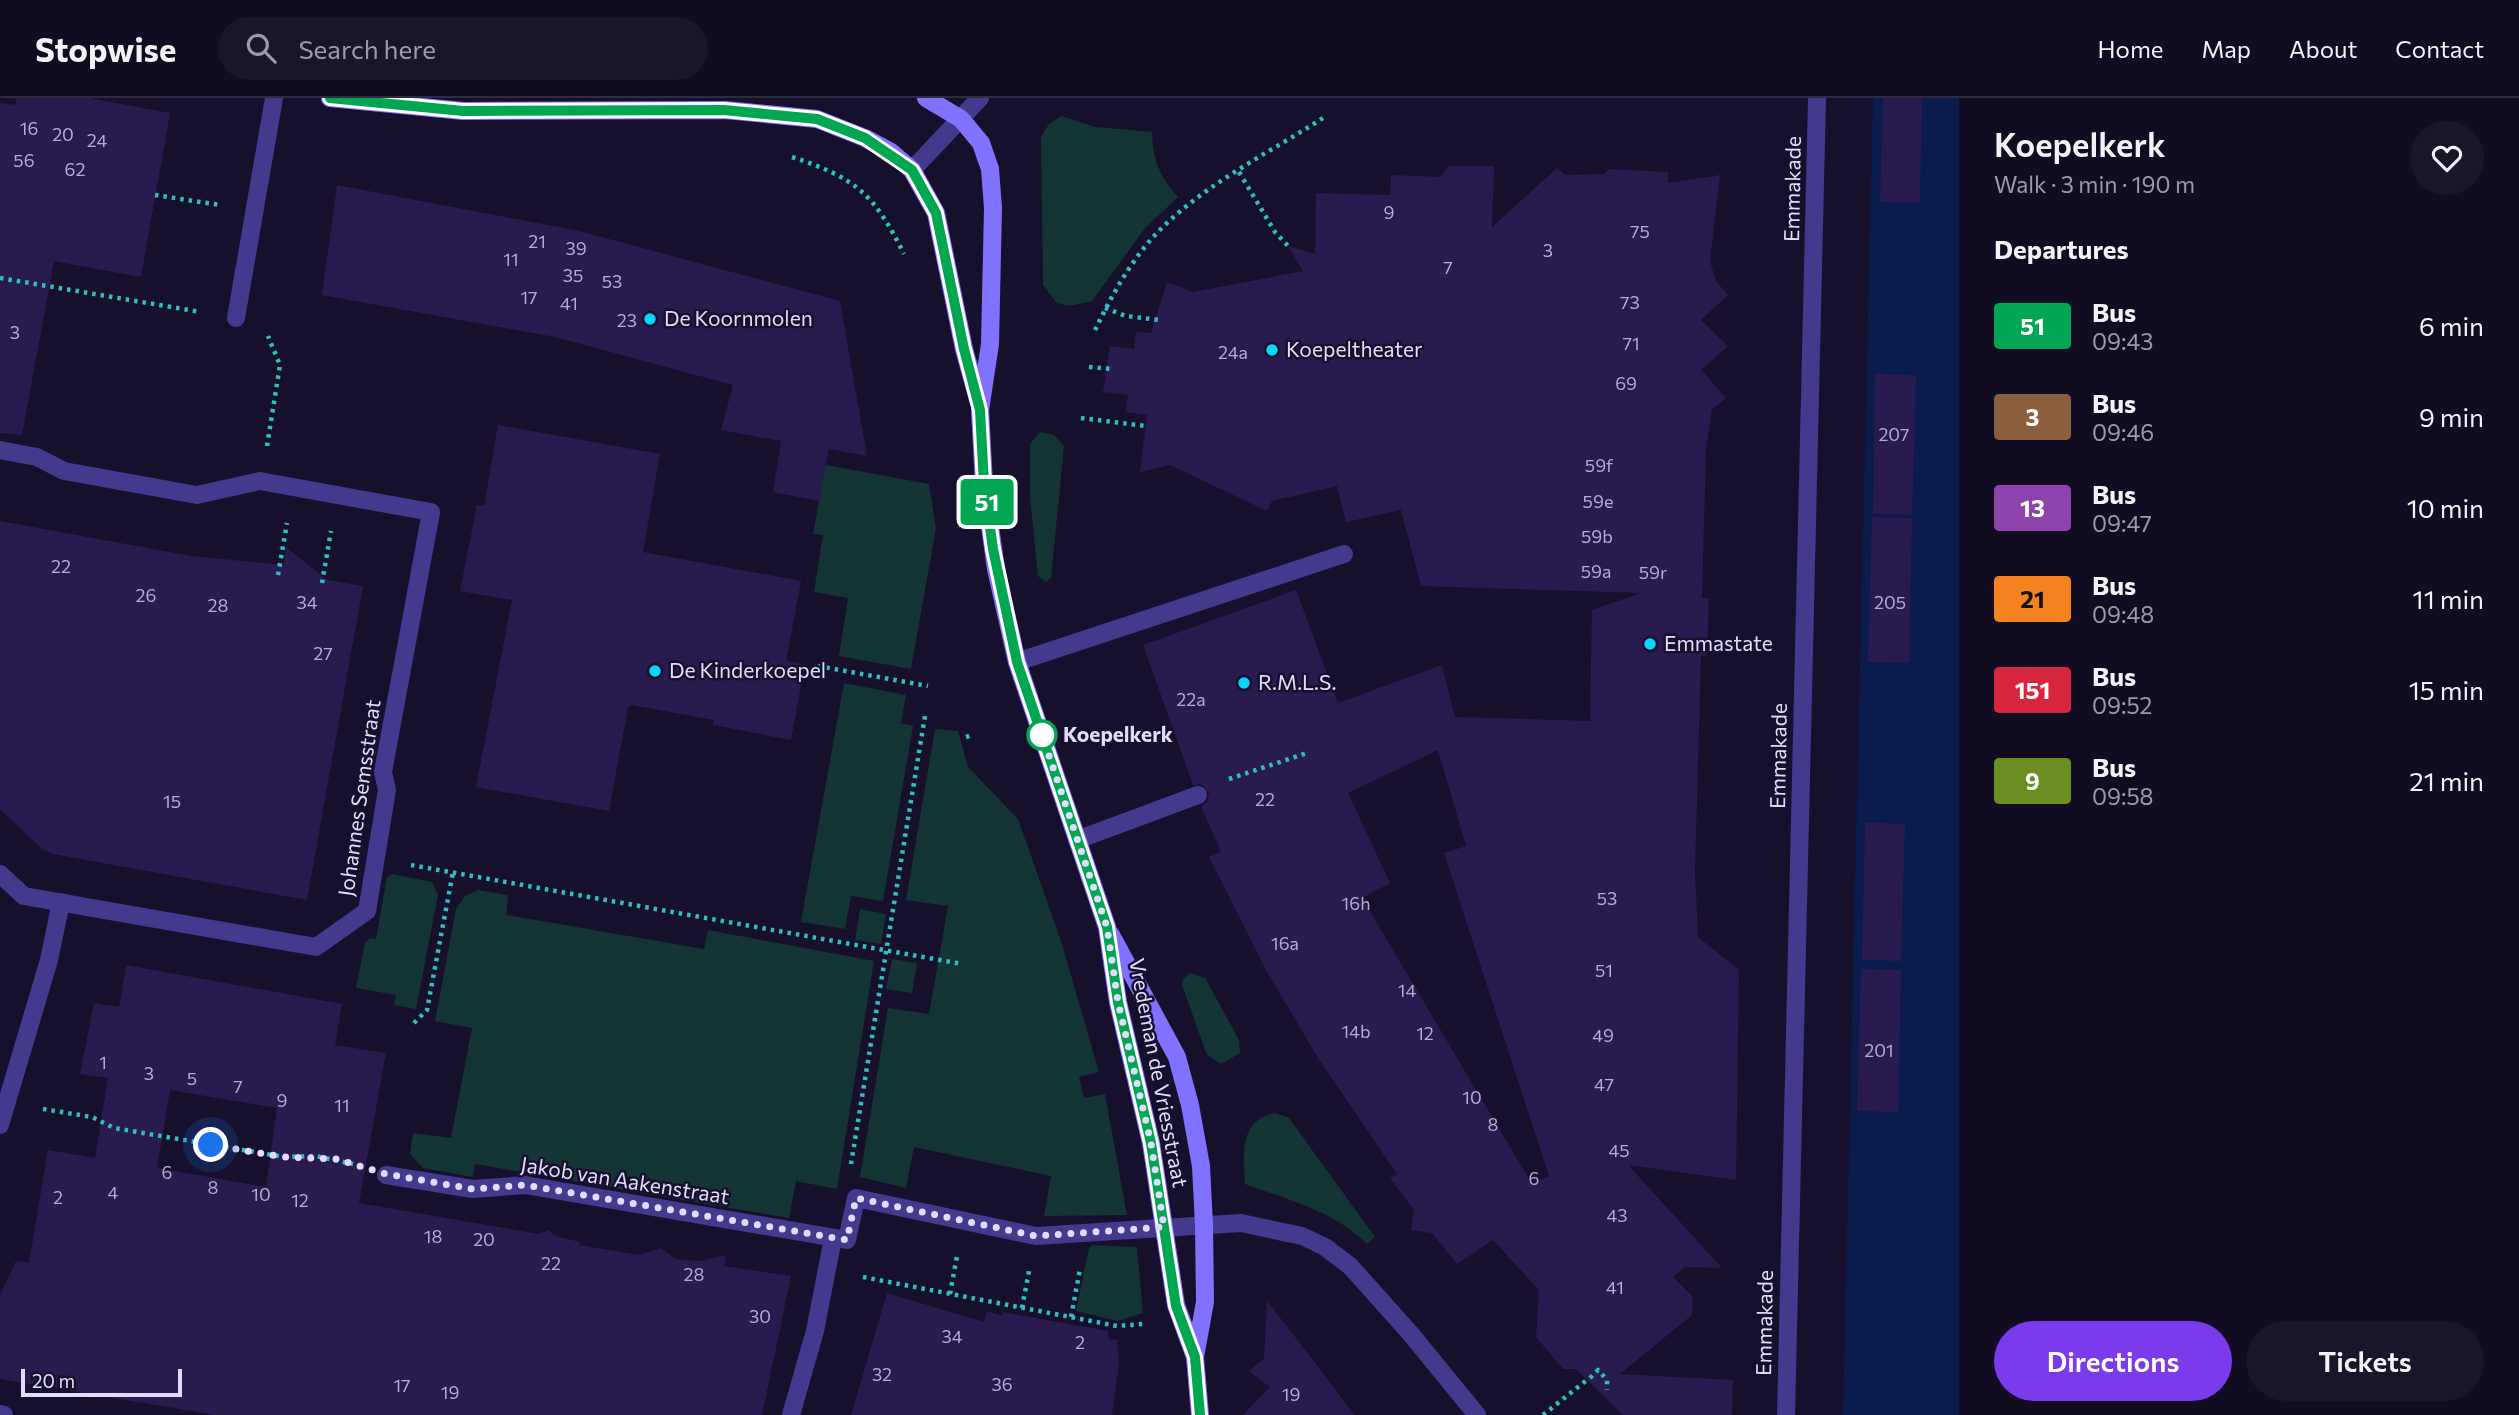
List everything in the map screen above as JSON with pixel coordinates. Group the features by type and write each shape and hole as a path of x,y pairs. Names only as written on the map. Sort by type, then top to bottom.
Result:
{"street":[{"path":"236,318 274,98"},
{"path":"330,98 463,111 724,110 817,119 865,138 912,170 980,98"},
{"path":"926,98 961,119"},
{"name":"Emmakade","path":"1786,1415 1818,98"},
{"name":"Vredeman de Vriesstraat","path":"961,119 981,143 990,169 993,208 990,344 980,410"},
{"name":"Vredeman de Vriesstraat","path":"912,170 936,213 964,349 980,410 984,484 994,557 1017,662 1107,927 1177,1057 1196,1135 1204,1225 1205,1302 1195,1357"},
{"path":"0,450 37,457 64,471 197,495 260,481 337,495"},
{"name":"Johannes Semsstraat","path":"0,874 24,896 316,947 367,911 387,790 383,772 431,512 337,495"},
{"path":"1017,662 1344,554"},
{"path":"1077,840 1198,795"},
{"path":"0,1125 49,960 61,902"},
{"name":"Vredeman de Vriesstraat","path":"1107,927 1118,1002 1151,1143 1176,1306 1195,1357"},
{"name":"Jakob van Aakenstraat","path":"386,1174 473,1189 525,1185 833,1238"},
{"path":"791,1415 815,1331 833,1238 847,1240 856,1198 1036,1236 1241,1223 1280,1229 1325,1247 1350,1266 1410,1332 1477,1415"},
{"path":"1195,1357 1200,1415"}],"path":[{"path":"1095,330 1105,308 1154,236 1174,217 1323,118"},
{"path":"789,156 844,177 859,187 884,214 906,257"},
{"path":"1239,173 1275,232 1288,246"},
{"path":"155,195 255,211"},
{"path":"0,278 236,318"},
{"path":"1105,308 1126,316 1159,320"},
{"path":"260,481 280,365 263,324"},
{"path":"1089,367 1111,369"},
{"path":"1081,418 1146,426"},
{"path":"278,575 293,488"},
{"path":"323,583 337,495"},
{"path":"818,666 928,686"},
{"path":"856,1198 849,1175 925,716"},
{"path":"1219,783 1307,753"},
{"path":"376,859 962,964"},
{"path":"414,1023 427,1010 453,872"},
{"path":"7,1103 92,1117 114,1128 245,1151 284,1157 336,1159 386,1174"},
{"path":"827,1270 1117,1326 1154,1322"},
{"path":"1543,1415 1598,1370 1607,1380 1607,1390"}],"green space":[{"path":"1061,116 1096,127 1152,132 1158,167 1178,197 1145,228 1092,301 1069,306 1057,303 1043,285 1041,137 1049,124"},
{"path":"1040,432 1054,435 1064,446 1051,578 1046,582 1038,576 1030,498 1030,444"},
{"path":"799,460 929,484 936,528 911,669 839,656 848,598 814,592 823,535 813,534 820,496"},
{"path":"844,683 906,695 901,723 913,726 883,901 851,896 845,929 801,922"},
{"path":"935,729 958,731 968,767 1018,819 1061,941 1099,1072 1079,1077 1084,1098 1105,1094 1127,1215 1044,1216 1051,1176 914,1147 906,1188 860,1177 888,1008 929,1014 948,906 906,900"},
{"path":"392,874 432,882 438,895 416,1009 394,1005 396,995 356,988 365,943 370,938 376,939 387,877"},
{"path":"478,890 508,895 506,915 704,949 708,930 874,961 837,1189 796,1181 789,1218 475,1164 473,1177 423,1168 410,1154 413,1133 451,1138 472,1028 435,1021 456,909 465,896"},
{"path":"860,909 886,914 881,944 855,940"},
{"path":"892,959 917,963 912,993 886,989"},
{"path":"1190,973 1205,978 1239,1040 1240,1053 1221,1064 1207,1055 1182,985 1183,979"},
{"path":"1275,1113 1289,1118 1375,1237 1367,1244 1341,1223 1326,1215 1245,1184 1244,1151 1249,1131 1263,1117"},
{"path":"1093,1245 1137,1247 1143,1313 1118,1321 1076,1311 1089,1248"}],"water":[{"path":"1873,98 1959,98 1959,1415 1843,1415"}],"building":[{"path":"17,98 89,98 170,113 141,277 54,261 22,435 0,433 0,103 15,105"},
{"path":"1883,98 1922,98 1920,203 1880,202"},
{"path":"1448,166 1494,166 1492,227 1557,168 1565,175 1604,174 1609,169 1668,172 1668,183 1720,175 1710,261 1716,281 1728,295 1701,320 1728,346 1701,370 1726,398 1712,409 1706,450 1702,598 1709,598 1707,656 1701,656 1695,871 1698,937 1739,970 1736,1180 1628,1165 1722,1268 1685,1267 1673,1277 1693,1297 1692,1315 1620,1374 1733,1380 1732,1415 1623,1415 1576,1369 1563,1369 1536,1337 1539,1290 1493,1240 1457,1264 1432,1233 1411,1230 1414,1210 1390,1178 1397,1174 1318,1058 1266,970 1209,857 1221,852 1201,806 1207,802 1209,792 1201,784 1193,785 1143,645 1296,590 1338,703 1442,665 1455,717 1590,721 1592,610 1641,593 1421,586 1401,510 1346,522 1337,486 1272,501 1267,511 1170,465 1140,472 1147,415 1126,412 1128,395 1103,392 1110,346 1134,349 1136,332 1151,333 1167,282 1193,292 1303,271 1288,246 1315,254 1316,193 1390,195 1391,175 1441,177","holes":["1438,750 1466,846 1444,853 1549,1176 1532,1184 1362,898 1390,883 1348,793"]},
{"name":"De Koornmolen","path":"337,185 579,231 840,301 867,456 829,449 819,501 773,492 781,441 721,430 733,385 555,337 322,295"},
{"path":"1875,374 1916,375 1912,515 1873,514"},
{"path":"498,425 660,454 643,552 801,581 786,661 805,664 791,740 713,725 714,720 632,705 628,708 609,811 476,787 512,600 460,591 477,505 484,506"},
{"path":"1872,517 1912,518 1909,663 1868,662"},
{"path":"0,521 191,556 284,565 286,547 327,580 363,586 307,900 53,854 42,849 0,809"},
{"path":"1865,822 1905,824 1901,961 1862,960"},
{"path":"126,965 342,1004 335,1045 386,1053 359,1203 539,1234 548,1230 556,1236 580,1242 579,1245 639,1255 661,1248 675,1259 699,1261 726,1255 724,1266 791,1276 762,1415 216,1415 0,1379 0,1295 16,1261 29,1263 48,1150 95,1158 108,1078 80,1074 94,1003 119,1007","holes":["170,1090 277,1108 266,1187 157,1168"]},
{"path":"1861,969 1901,970 1898,1112 1857,1111"},
{"path":"887,1293 984,1322 987,1311 1002,1316 1002,1312 1108,1331 1109,1340 1117,1339 1119,1364 1112,1415 851,1415"},
{"path":"1267,1301 1354,1415 1243,1415 1270,1387 1249,1371 1264,1359"}],"bus line":[{"name":"51","path":"330,98 400,107 463,111 724,110 817,119 865,138 891,152 912,170 936,213 946,250 964,349 980,410 984,484 993,549 1017,662 1107,927 1118,1002 1151,1143 1176,1306 1195,1357 1200,1415"}],"place":[{"name":"De Koornmolen","path":"650,319"},
{"name":"Koepeltheater","path":"1272,350"},
{"name":"Emmastate","path":"1650,644"},
{"name":"De Kinderkoepel","path":"655,671"},
{"name":"R.M.L.S.","path":"1244,683"},
{"name":"Koepelkerk","path":"1042,735"}],"route":[{"path":"211,1145 284,1157 315,1156 336,1159 386,1174 473,1189 525,1185 847,1240 856,1198 1036,1236 1088,1230 1164,1227 1151,1143 1118,1002 1107,927 1042,735"}]}
